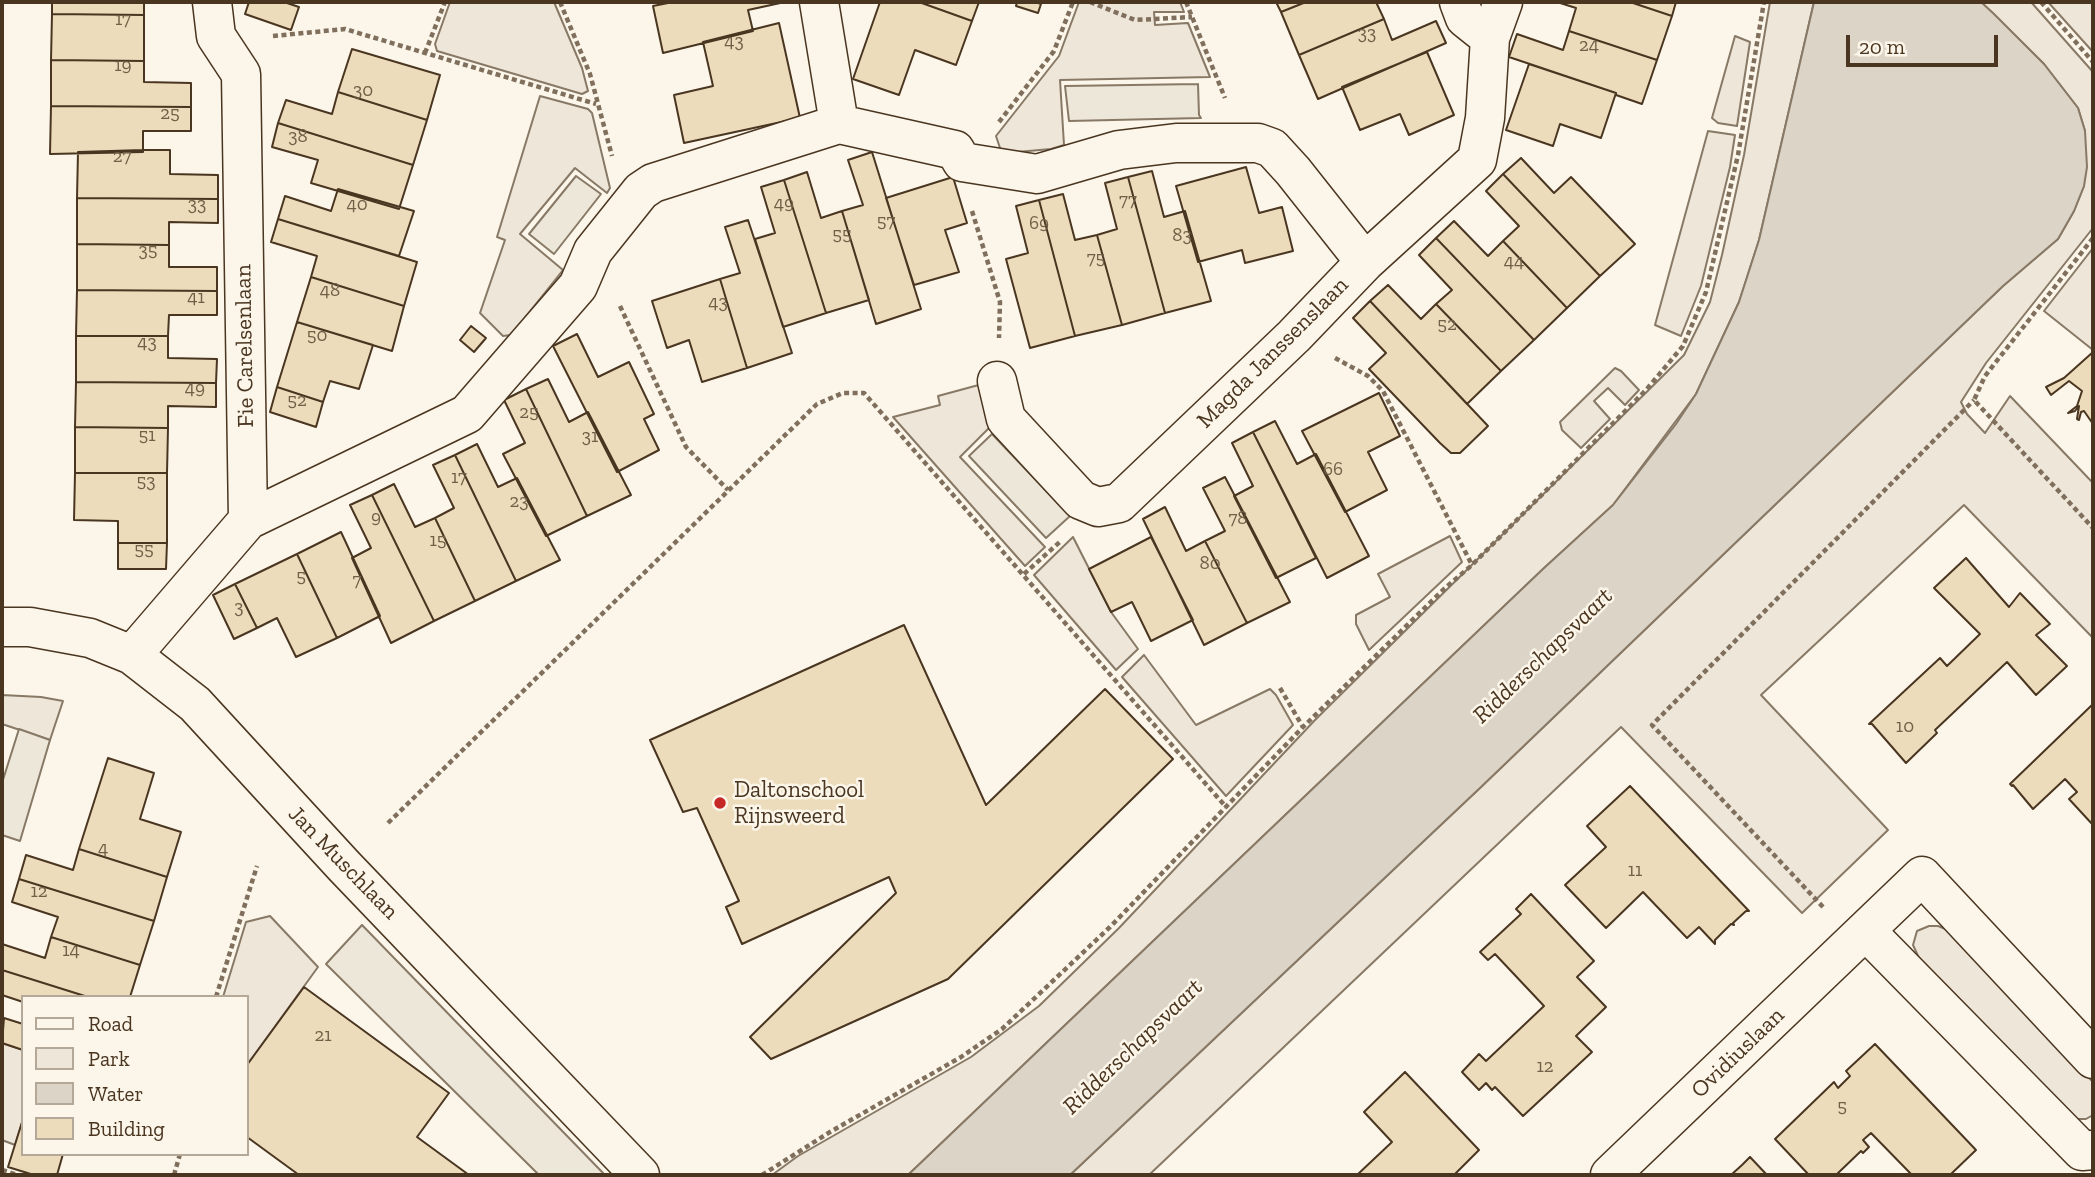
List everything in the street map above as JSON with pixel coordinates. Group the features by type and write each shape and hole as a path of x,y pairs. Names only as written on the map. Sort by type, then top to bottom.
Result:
{"street":[{"path":"819,2 839,124"},
{"path":"1459,2 1465,18 1490,38"},
{"name":"Magda Janssenslaan","path":"997,381 1006,419 1081,500 1098,507 1119,503 1294,336 1365,262 1477,160 1485,118 1490,38 1503,2"},
{"name":"Fie Carelsenlaan","path":"214,19 241,75 248,520"},
{"path":"132,654 248,520 467,414 578,286 593,251 641,191 653,183 839,124 1037,174 1119,150 1176,142 1258,142 1272,148 1293,171 1365,262"},
{"name":"Jan Muschlaan","path":"2,626 30,626 90,638 132,654 195,704 344,866 640,1175"},
{"name":"Ovidiuslaan","path":"1610,1175 1922,876 2093,1059"},
{"path":"1866,931 2081,1151 2093,1150"}],"path":[{"path":"425,53 445,2"},
{"path":"559,2 590,74 616,173 641,191"},
{"path":"997,381 1000,302 974,220 959,156 996,127 1055,51 1073,2"},
{"path":"1090,2 1135,20 1192,18"},
{"path":"1186,2 1234,118 1241,142"},
{"path":"762,1175 830,1132 961,1057 1002,1029 1110,927 1303,727 1472,565 1646,390 1683,346 1706,292 1738,155 1764,2"},
{"path":"2041,2 2093,62"},
{"path":"214,19 289,36 345,29 597,104"},
{"path":"1827,911 1652,725 1974,400 1984,376 2093,238"},
{"path":"593,251 686,447 728,490"},
{"path":"1294,336 1368,376 1383,391 1472,565"},
{"path":"388,823 817,404 843,393 864,393 1226,807"},
{"path":"1974,400 2093,528"},
{"path":"1280,688 1303,727"},
{"path":"217,995 257,866"},
{"path":"174,1175 179,1156"},
{"path":"2,1170 18,1175"}],"green space":[{"path":"450,2 554,2 582,68 588,91 582,94 437,51 435,44"},
{"path":"1079,2 1180,2 1184,12 1154,12 1155,25 1188,23 1210,77 1060,80 1064,145 1051,149 1006,153 1000,148 996,136 1059,56"},
{"path":"1770,2 1814,2 1759,240 1739,302 1696,394 1613,505 908,1175 772,1175 798,1156 971,1057 1039,1006 1119,928 1315,720 1684,355 1710,302 1722,255 1744,155"},
{"path":"1981,2 2031,2 2093,72 2093,228 1986,363 1961,402 1967,414 1985,433 2010,396 2093,483 2093,638 1964,505 1761,695 1888,830 1802,913 1621,727 1149,1175 1070,1175 1481,787 2003,286 2058,239 2084,186 2085,131 2078,108 2044,64"},
{"path":"2048,2 2093,2 2093,52"},
{"path":"1735,36 1750,42 1737,126 1718,123 1712,118"},
{"path":"540,96 588,109 592,113 610,188 607,193 575,168 520,234 563,270 511,335 503,336 480,313 505,240 497,237"},
{"path":"1708,131 1735,135 1730,167 1701,286 1681,336 1655,325"},
{"path":"2093,248 2093,350 2044,311"},
{"path":"1615,368 1639,390 1625,405 1608,388 1594,401 1610,419 1581,448 1562,430 1560,422"},
{"path":"986,383 990,427 960,457 1045,547 1025,566 893,417 940,405 938,396"},
{"path":"1450,536 1462,562 1369,650 1356,624 1356,615 1390,597 1378,574"},
{"path":"1073,537 1111,612 1138,649 1116,670 1034,575"},
{"path":"1144,655 1196,725 1270,689 1293,725 1226,796 1122,677"},
{"path":"2,695 63,701 50,740 2,724"},
{"path":"270,916 318,967 248,1064 248,995 224,995 246,922"},
{"path":"1929,926 1948,930 2093,1082 2093,1115 2086,1119 2077,1119 1919,958 1913,945 1917,931"},
{"path":"2,1043 21,1049 21,1126 15,1145 2,1140"}],"shaded area":[{"path":"1198,84 1201,118 1069,121 1065,86"},
{"path":"576,176 601,194 554,254 529,234"},
{"path":"992,434 1070,516 1046,538 969,456"},
{"path":"19,729 50,740 20,841 2,835 2,783"},
{"path":"362,925 605,1175 539,1175 326,964"}],"water":[{"name":"Ridderschapsvaart","path":"1814,2 1981,2 1994,14 2044,64 2078,108 2085,131 2087,167 2084,186 2058,239 2003,286 1481,787 1070,1175 908,1175 1613,505 1676,424 1696,394 1739,302 1759,240"}],"building":[{"path":"52,2 144,2 144,15 52,14"},
{"path":"249,2 284,2 299,7 291,30 245,14"},
{"path":"673,2 785,2 748,10 753,31 663,53 653,6"},
{"path":"880,2 919,2 972,21 956,65 915,50 899,95 853,79"},
{"path":"919,2 979,2 972,21"},
{"path":"1017,2 1041,4 1038,13 1016,6"},
{"path":"1276,2 1306,2 1281,12"},
{"path":"1306,2 1376,2 1384,19 1299,55 1281,12"},
{"path":"1557,2 1630,2 1672,16 1657,60 1569,31 1576,8"},
{"path":"1630,2 1676,2 1672,16"},
{"path":"52,14 144,15 144,61 51,60"},
{"path":"1384,19 1392,40 1436,21 1446,43 1318,99 1299,55"},
{"path":"779,23 800,118 684,143 674,95 713,86 703,42"},
{"path":"1569,31 1657,60 1642,104 1509,57 1517,34 1563,50"},
{"path":"352,49 440,75 427,120 338,92"},
{"path":"1427,52 1454,115 1409,135 1400,114 1360,130 1342,87"},
{"path":"51,60 144,61 144,82 191,83 191,107 51,106"},
{"path":"1529,64 1616,93 1601,138 1560,124 1553,146 1506,130"},
{"path":"338,92 427,120 413,165 278,123 286,100 332,114"},
{"path":"51,106 191,107 191,131 143,131 143,152 50,154"},
{"path":"278,123 413,165 399,209 311,183 318,160 272,147"},
{"path":"170,150 170,174 218,175 218,199 77,198 78,152"},
{"path":"872,152 921,309 876,324 842,211 863,205 848,160"},
{"path":"1521,158 1554,193 1571,177 1635,244 1600,276 1503,174"},
{"path":"1246,167 1259,213 1282,207 1293,251 1245,263 1242,250 1198,262 1176,186"},
{"path":"1152,171 1164,217 1185,211 1211,301 1165,313 1128,177"},
{"path":"807,172 821,218 842,211 869,300 826,313 784,180"},
{"path":"1503,174 1600,276 1567,308 1503,241 1519,226 1486,191"},
{"path":"953,177 967,223 945,230 959,272 914,285 886,198"},
{"path":"1128,177 1165,313 1122,325 1097,235 1117,229 1105,183"},
{"path":"784,180 826,313 783,327 755,239 775,233 761,187"},
{"path":"338,189 414,211 399,256 278,219 285,196 331,211"},
{"path":"1063,194 1075,240 1097,235 1122,325 1075,336 1039,200"},
{"path":"77,198 218,199 218,223 169,222 169,245 77,244"},
{"path":"1039,200 1075,336 1030,348 1006,259 1028,253 1016,206"},
{"path":"278,219 417,262 404,306 311,277 317,256 271,242"},
{"path":"748,220 792,353 747,368 720,279 740,273 725,227"},
{"path":"1454,221 1488,256 1503,241 1567,308 1534,340 1436,238"},
{"path":"1436,238 1534,340 1501,371 1436,304 1452,290 1419,255"},
{"path":"77,244 169,245 169,267 217,267 217,291 77,290"},
{"path":"311,277 404,306 392,351 297,322"},
{"path":"720,279 747,368 702,382 689,340 667,348 652,301"},
{"path":"1388,285 1421,319 1436,304 1501,371 1467,404 1370,301"},
{"path":"77,290 217,291 217,315 169,315 168,336 76,336"},
{"path":"1370,301 1488,426 1460,453 1451,453 1440,443 1369,369 1386,353 1353,318"},
{"path":"297,322 373,345 359,389 330,381 323,402 277,387"},
{"path":"471,326 486,338 474,352 460,340"},
{"path":"577,334 598,377 629,362 654,414 644,419 659,450 617,472 553,346"},
{"path":"76,336 168,336 168,358 217,359 216,383 76,382"},
{"path":"2093,352 2093,424 2084,411 2081,412 2079,420 2077,419 2079,406 2068,413 2077,406 2082,391 2069,381 2051,395 2046,387 2064,378"},
{"path":"548,379 569,422 588,412 631,495 587,516 526,389"},
{"path":"76,382 216,383 216,407 168,406 168,428 75,427"},
{"path":"277,387 323,402 316,427 270,412"},
{"path":"526,389 587,516 546,536 503,454 525,443 504,400"},
{"path":"1379,393 1400,436 1368,452 1387,490 1345,512 1302,431"},
{"path":"1275,421 1297,464 1316,454 1369,556 1327,578 1253,432"},
{"path":"75,427 168,428 167,473 75,473"},
{"path":"1253,432 1316,558 1276,578 1234,496 1253,486 1232,443"},
{"path":"477,444 498,487 517,478 560,560 516,581 455,455"},
{"path":"455,455 516,581 475,601 435,518 454,508 433,465"},
{"path":"75,473 167,473 167,543 118,543 118,521 74,520"},
{"path":"1225,477 1290,602 1247,623 1205,541 1225,531 1203,488"},
{"path":"394,484 415,527 435,518 475,601 434,621 372,495"},
{"path":"372,495 434,621 391,643 352,558 371,548 350,505"},
{"path":"1165,507 1186,551 1205,541 1247,623 1204,645 1143,519"},
{"path":"341,532 380,616 337,638 297,554"},
{"path":"1151,537 1193,620 1151,641 1132,602 1111,612 1089,569"},
{"path":"118,543 167,543 166,569 118,569"},
{"path":"297,554 337,638 296,657 277,618 257,628 235,584"},
{"path":"1966,558 2009,607 2020,593 2050,624 2036,635 2067,666 2036,695 2007,662 1935,730 1937,733 1906,763 1872,724 1869,724 1940,658 1947,666 1980,634 1934,588"},
{"path":"235,584 257,628 234,639 213,595"},
{"path":"904,625 986,805 1105,689 1173,759 948,979 771,1059 750,1037 896,893 889,877 742,944 726,907 739,901 697,808 683,812 650,740"},
{"path":"2093,704 2093,825 2069,799 2077,792 2065,779 2033,809 2010,784"},
{"path":"108,758 154,773 140,819 181,832 167,877 79,849"},
{"path":"1630,786 1749,911 1733,923 1734,925 1731,924 1715,940 1715,944 1699,927 1687,938 1643,892 1606,928 1565,885 1606,847 1587,826"},
{"path":"79,849 167,877 154,921 19,879 26,855 73,870"},
{"path":"19,879 154,921 140,965 51,937 58,917 12,902"},
{"path":"1531,894 1594,961 1577,977 1606,1007 1576,1036 1592,1052 1523,1116 1495,1087 1492,1090 1486,1083 1479,1090 1462,1072 1479,1054 1486,1061 1544,1006 1495,954 1488,960 1480,952 1521,914 1516,909"},
{"path":"51,937 140,965 131,995 82,995 2,970 2,944 45,958"},
{"path":"2,970 82,995 21,995 21,1001 2,995"},
{"path":"304,987 449,1093 417,1137 469,1175 299,1175 248,1138 248,1064"},
{"path":"4,1018 21,1023 21,1049 2,1043"},
{"path":"1875,1044 1976,1150 1950,1175 1912,1175 1871,1133 1863,1140 1869,1147 1863,1153 1861,1151 1836,1175 1809,1175 1775,1139 1834,1082 1838,1088 1850,1076 1846,1071"},
{"path":"1405,1072 1479,1150 1454,1175 1357,1175 1392,1142 1364,1112"},
{"path":"21,1125 21,1156 62,1156 57,1175 34,1175 8,1167"},
{"path":"1750,1157 1767,1175 1731,1175 1742,1165"}],"place":[{"name":"Daltonschool Rijnsweerd","path":"720,803"}]}
